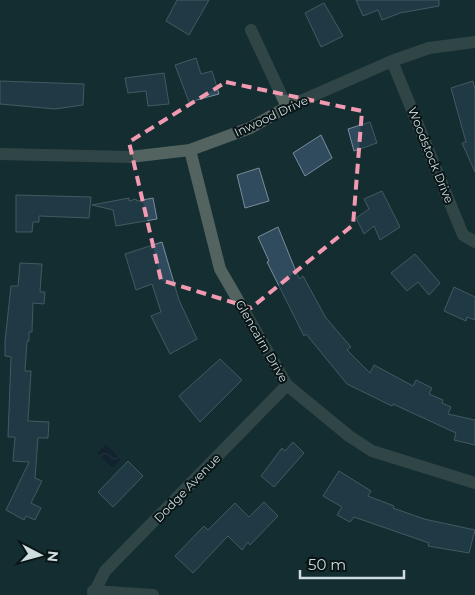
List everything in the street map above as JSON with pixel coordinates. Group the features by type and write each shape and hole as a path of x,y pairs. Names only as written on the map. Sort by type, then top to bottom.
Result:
{"street":[{"path":"251,30 287,107"},
{"name":"Inwood Drive","path":"0,154 130,157 190,150 250,128 287,107 392,62 430,48 475,42"},
{"name":"Woodstock Drive","path":"392,62 464,235 475,242"},
{"name":"Glencairn Drive","path":"190,150 220,269 287,385 349,436 372,451 475,483"},
{"name":"Dodge Avenue","path":"93,593 105,572 287,385"},
{"path":"93,593 153,595"}],"highlighted area":[{"path":"226,82 362,111 353,225 251,308 161,280 129,142"}],"water":[{"path":"106,444 121,460 112,468 97,453"}],"building":[{"path":"177,0 209,0 189,35 166,21"},
{"path":"356,0 439,0 439,6 400,13 382,20 378,10 363,16"},
{"path":"324,3 343,36 321,47 305,13"},
{"path":"196,58 201,74 212,71 219,94 189,102 175,65"},
{"path":"164,73 169,104 148,106 146,91 128,93 125,78"},
{"path":"0,81 84,84 83,105 55,109 0,104"},
{"path":"473,81 475,90 475,172 462,143 466,142 451,88"},
{"path":"370,122 377,143 354,151 348,129"},
{"path":"321,135 332,158 305,176 293,153"},
{"path":"259,168 269,201 245,208 237,175"},
{"path":"382,191 400,227 380,240 374,226 364,234 356,218 369,209 364,199"},
{"path":"16,195 91,197 89,218 39,216 39,222 33,222 32,232 16,232"},
{"path":"129,198 129,201 136,199 137,201 153,198 157,219 116,226 113,210 92,205"},
{"path":"278,227 299,279 303,276 326,318 351,347 347,350 370,373 374,365 413,386 416,380 432,388 429,394 443,400 442,403 451,407 448,414 475,420 475,445 454,440 456,433 393,404 392,406 347,384 306,334 304,336 267,262 269,261 258,237"},
{"path":"162,242 179,300 197,339 170,354 151,316 161,312 152,284 136,290 125,254"},
{"path":"415,254 440,283 429,295 418,282 407,291 391,273"},
{"path":"20,263 42,264 40,292 45,292 44,304 33,303 32,332 29,332 29,341 27,341 25,371 31,371 28,421 49,422 48,438 38,438 35,478 42,481 31,503 41,508 35,520 26,516 24,520 6,510 29,462 13,461 15,437 8,437 11,357 5,356 5,341 11,286 18,286"},
{"path":"454,287 475,297 475,320 467,317 466,321 444,311"},
{"path":"220,359 242,380 200,422 179,396"},
{"path":"293,442 304,453 274,487 261,476 282,448 285,451"},
{"path":"128,461 143,476 113,507 98,492"},
{"path":"339,471 371,491 368,496 394,506 393,508 424,519 475,530 469,553 428,546 429,543 354,517 350,522 337,515 342,507 323,496"},
{"path":"264,502 278,516 250,545 248,542 242,550 228,536 193,573 175,556 204,526 208,530 235,503 249,517"}]}
